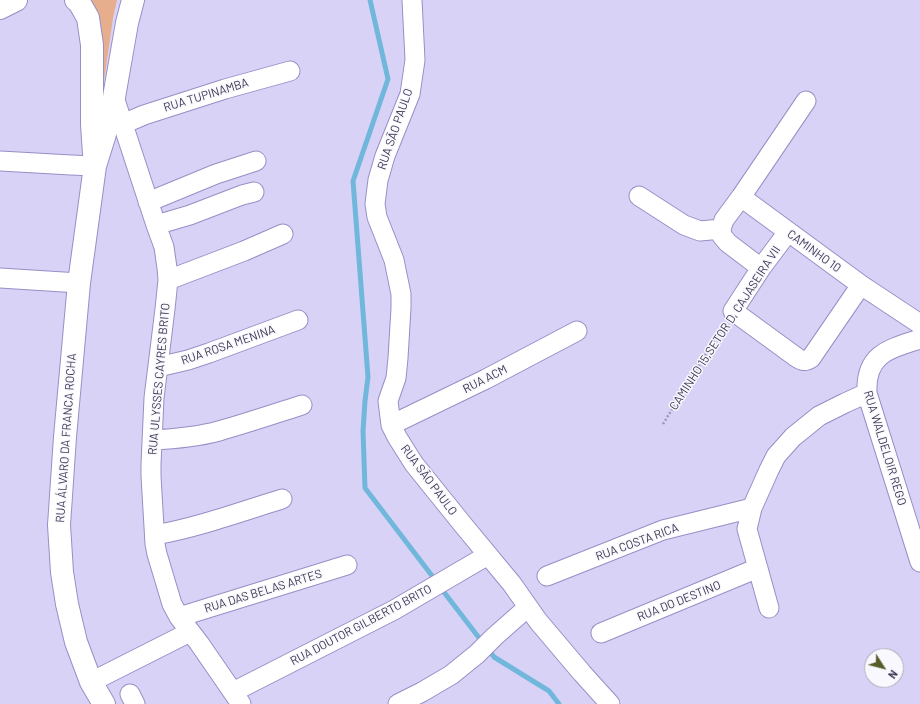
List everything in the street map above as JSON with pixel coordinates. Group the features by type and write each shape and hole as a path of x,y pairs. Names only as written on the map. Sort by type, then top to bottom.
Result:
{"main road":[{"path":"0,8 16,0"},
{"name":"RUA ÁLVARO DA FRANCA ROCHA","path":"76,0 79,2 88,18 92,45 92,124 95,166"},
{"name":"RUA ÁLVARO DA FRANCA ROCHA","path":"104,704 91,682 76,642 67,604 62,572 59,525 79,283 95,166 114,97 127,23 133,0"}],"street":[{"name":"RUA SÃO PAULO","path":"412,0 415,60 410,94 385,156 378,180 376,204 377,217 394,260 401,294 396,378 388,402 391,425 414,464 512,584 538,621 610,704"},
{"name":"RUA TUPINAMBA","path":"123,124 144,115 225,88 290,71"},
{"path":"114,97 148,202 216,174 256,160"},
{"path":"761,268 728,243 722,236 721,229 724,220 806,101"},
{"path":"0,160 71,166 95,166"},
{"path":"156,225 190,215 254,192"},
{"path":"639,196 684,225 700,231 721,229"},
{"name":"CAMINHO 10","path":"741,197 861,285 920,324"},
{"name":"RUA ULYSSES CAYRES BRITO","path":"148,202 164,247 168,280 154,398 152,440 151,476 157,554 172,604 179,617 237,698"},
{"name":"CAMINHO 15,SETOR D, CAJASEIRA VII","path":"733,311 761,268 788,232"},
{"path":"168,280 244,251 283,234"},
{"path":"0,278 79,283"},
{"path":"733,311 800,359 807,361 811,358 861,285"},
{"name":"RUA ROSA MENINA","path":"158,367 209,354 298,320"},
{"name":"RUA ACM","path":"391,425 486,379 577,331"},
{"name":"RUA WALDELOIR REGO","path":"920,339 893,348 881,355 872,364 866,383 867,393 920,562"},
{"path":"769,608 747,529 752,508 769,470 776,456 793,437 819,416 867,393"},
{"path":"152,440 182,438 218,431 302,406"},
{"path":"155,535 217,520 282,499"},
{"name":"RUA COSTA RICA","path":"547,576 663,530 752,508"},
{"name":"RUA DOUTOR GILBERTO BRITO","path":"237,698 394,610 488,555"},
{"name":"RUA DAS BELAS ARTES","path":"179,617 347,565"},
{"name":"RUA DO DESTINO","path":"601,633 758,568"},
{"path":"398,704 451,675 477,654 528,607"},
{"path":"91,682 190,632"}],"path":[{"name":"CAMINHO 15,SETOR D, CAJASEIRA VII","path":"663,424 733,311"}],"shaded area":[{"path":"90,0 117,0 102,95"}],"waterway":[{"path":"370,0 388,79 353,181 368,377 363,431 365,488 436,581"},
{"path":"440,587 483,643"},
{"path":"488,649 494,657 549,691 559,704"}]}
